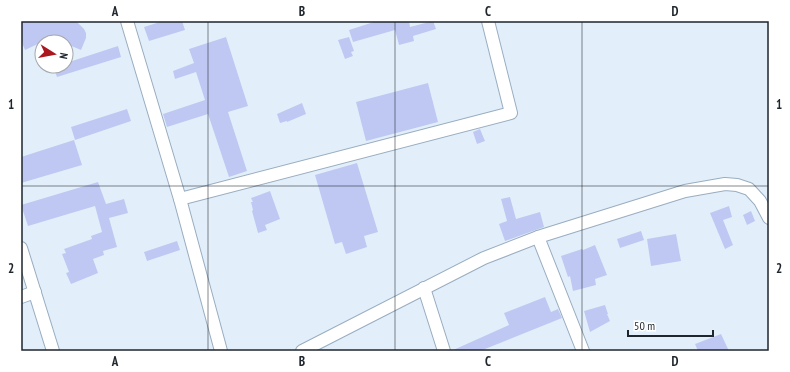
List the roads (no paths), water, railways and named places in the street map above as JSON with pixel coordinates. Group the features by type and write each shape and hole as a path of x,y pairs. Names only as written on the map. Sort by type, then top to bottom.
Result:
{"street":[{"path":"127,21 180,199 221,351"},
{"path":"180,199 511,113 488,21"},
{"path":"302,351 484,258 538,237 685,191 725,184 737,185 749,189 760,201 769,218"},
{"path":"538,237 583,351"},
{"path":"21,248 53,351"},
{"path":"424,288 444,351"},
{"path":"21,297 35,292"}]}
